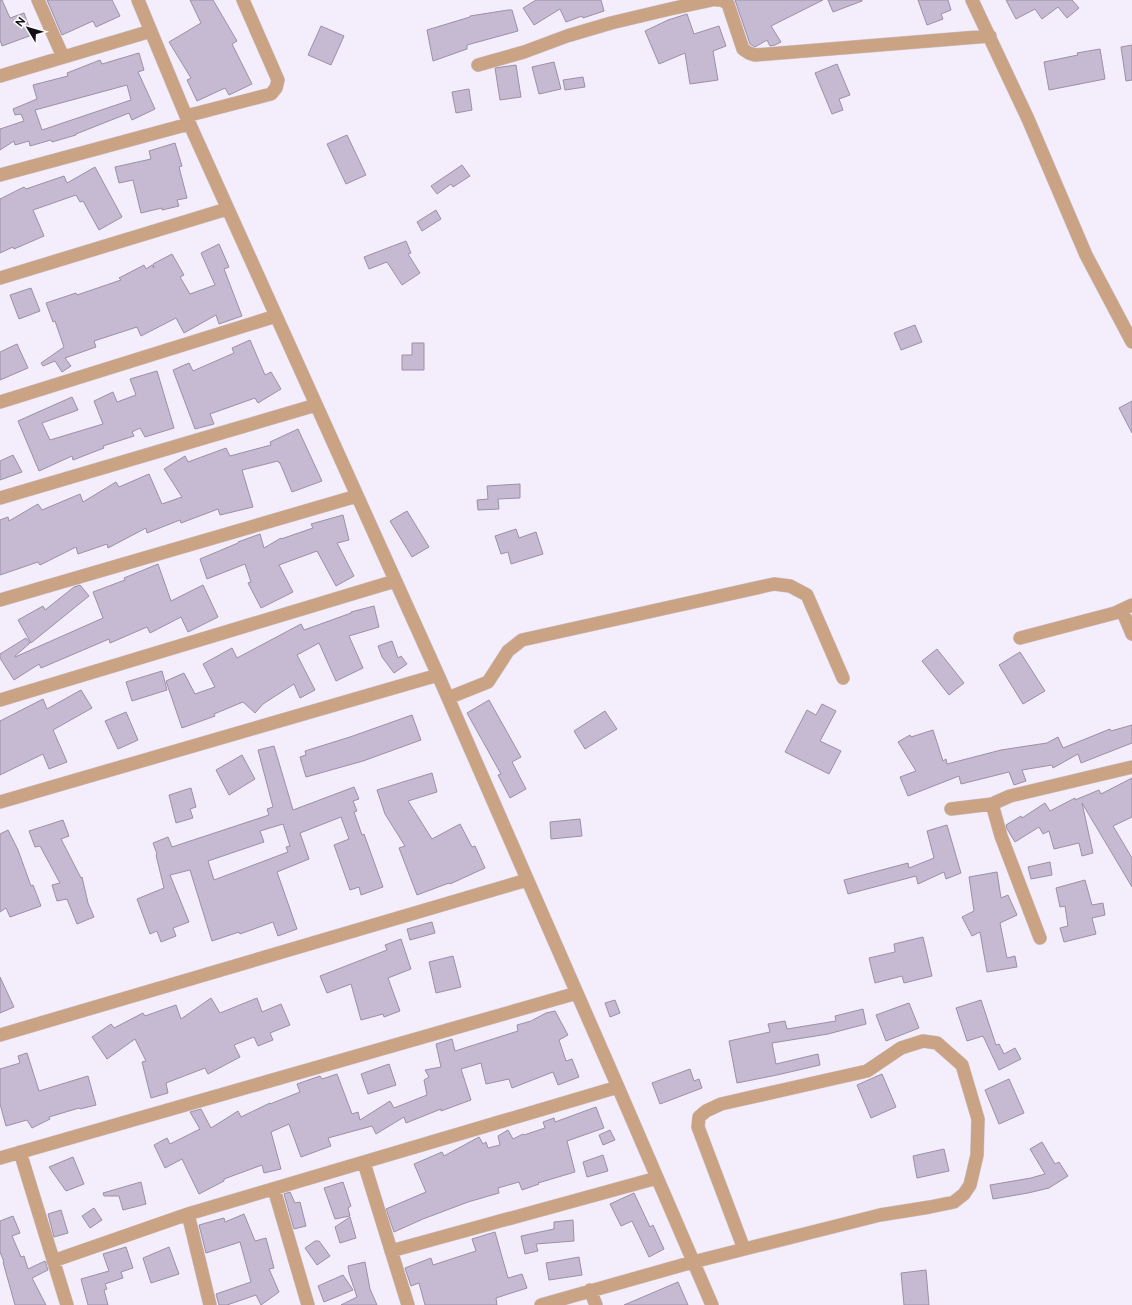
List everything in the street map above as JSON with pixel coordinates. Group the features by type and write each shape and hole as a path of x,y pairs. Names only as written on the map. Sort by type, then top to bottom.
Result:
{"street":[{"path":"38,0 62,57"},
{"path":"138,0 187,120 438,675 712,1305"},
{"path":"0,175 271,94 276,88 278,80 243,0"},
{"path":"478,65 611,23 670,8 712,0"},
{"path":"717,0 722,0 728,4 743,49 749,54 755,55 990,36"},
{"path":"972,0 1028,119 1086,255 1132,342"},
{"path":"0,76 151,31"},
{"path":"0,278 227,209"},
{"path":"0,402 276,316"},
{"path":"0,498 316,405"},
{"path":"0,600 357,496"},
{"path":"0,700 395,581"},
{"path":"448,698 488,682 508,651 522,640 774,584 790,586 807,595 843,678"},
{"path":"1020,638 1115,613 1127,608 1132,634"},
{"path":"0,801 438,675"},
{"path":"951,809 992,804 1010,796 1132,767"},
{"path":"992,804 1001,836 1040,938"},
{"path":"0,1035 527,880"},
{"path":"0,1158 577,993"},
{"path":"540,1305 693,1262 880,1215 954,1202 964,1194 970,1186 977,1155 978,1119 962,1065 937,1043 923,1041 901,1048 867,1071 721,1104 706,1111 699,1117 698,1126 744,1249"},
{"path":"53,1261 188,1214 618,1087"},
{"path":"20,1152 67,1305"},
{"path":"364,1163 408,1305"},
{"path":"391,1251 657,1178"},
{"path":"274,1189 308,1305"},
{"path":"188,1214 210,1305"},
{"path":"590,1290 596,1305"}],"building":[{"path":"0,0 2,0 10,18 24,13 32,35 2,46 0,40"},
{"path":"47,0 112,0 120,16 96,27 93,21 62,35"},
{"path":"190,0 213,0 237,41 232,44 252,84 229,95 225,88 197,101 187,80 191,78 169,42 201,23"},
{"path":"536,0 601,0 604,11 583,18 582,16 566,22 560,9 534,25 523,8"},
{"path":"735,0 823,0 771,26 781,42 770,46 767,40 755,47 750,44"},
{"path":"828,0 862,0 862,1 833,12"},
{"path":"918,0 948,0 951,10 941,14 943,19 927,25"},
{"path":"1006,0 1072,0 1079,8 1067,18 1058,7 1042,19 1035,9 1016,19"},
{"path":"512,10 518,31 467,45 467,49 433,61 427,30 470,16"},
{"path":"687,14 694,34 719,26 726,46 713,51 718,80 690,84 685,53 659,64 645,31 668,20"},
{"path":"321,26 344,36 331,65 308,55"},
{"path":"1132,45 1132,80 1126,81 1121,47"},
{"path":"1100,49 1105,79 1049,90 1044,62 1078,55 1077,53"},
{"path":"139,53 144,70 138,72 155,109 132,120 129,113 76,135 52,142 51,140 30,146 29,141 15,145 14,141 0,150 0,129 24,121 21,114 15,115 13,109 37,99 33,85 68,76 67,73 100,60 102,64","holes":["127,85 131,100 42,130 35,110"]},
{"path":"554,62 561,89 539,94 532,67"},
{"path":"837,64 850,95 839,99 843,110 832,114 815,73"},
{"path":"516,65 521,97 500,100 495,68"},
{"path":"583,77 585,87 565,90 563,80"},
{"path":"469,89 472,110 456,113 452,92"},
{"path":"347,135 366,175 346,184 327,144"},
{"path":"175,143 182,166 179,167 187,198 177,200 179,206 141,213 133,180 119,183 115,167 151,159 149,151"},
{"path":"462,165 470,176 453,187 451,184 437,194 431,186"},
{"path":"95,167 122,217 99,230 83,201 80,202 76,195 33,210 44,236 14,249 13,247 0,253 0,199 24,187 26,189 64,176 67,183"},
{"path":"436,210 441,219 422,231 417,222"},
{"path":"406,241 411,253 408,254 420,273 402,285 387,262 369,269 364,257"},
{"path":"219,244 229,267 224,269 242,316 219,324 216,315 184,333 176,318 141,336 137,327 94,341 96,347 65,358 71,366 62,372 55,361 43,366 41,363 64,347 55,321 53,322 46,303 76,293 77,295 121,280 119,278 144,265 146,269 152,265 154,268 153,264 172,254 184,275 180,277 190,294 215,285 201,253"},
{"path":"31,288 40,311 19,319 10,295"},
{"path":"915,325 922,342 901,350 894,333"},
{"path":"250,340 265,375 271,372 281,389 258,403 255,398 210,414 214,424 195,429 173,370 189,363 193,371 234,353 232,348"},
{"path":"412,343 424,343 424,370 402,370 402,355 412,355"},
{"path":"17,344 28,368 0,380 0,352"},
{"path":"157,371 174,428 145,437 140,428 132,432 134,436 103,446 104,448 73,460 72,456 39,471 18,421 72,397 78,410 42,423 50,440 103,424 94,401 113,392 117,402 136,395 130,379"},
{"path":"1132,401 1132,433 1119,408"},
{"path":"298,429 322,481 292,492 278,461 242,470 253,507 220,515 218,509 181,523 180,520 147,533 146,528 108,548 107,544 78,554 76,547 40,565 38,562 0,575 0,520 8,517 9,521 38,504 42,510 80,494 83,502 116,482 119,487 149,474 162,504 182,497 164,469 185,456 188,462 226,448 230,456 271,445 270,442"},
{"path":"13,455 22,472 0,480 0,461"},
{"path":"520,484 520,498 498,499 499,509 478,510 477,500 488,499 487,486"},
{"path":"407,511 429,547 412,557 390,521"},
{"path":"343,515 349,540 337,543 354,576 336,586 317,551 279,565 293,592 261,608 248,583 251,582 245,564 207,579 200,559 260,534 264,548 281,538 313,528 311,524"},
{"path":"516,529 519,538 536,532 543,554 511,564 508,552 501,554 495,536"},
{"path":"158,564 171,601 203,585 218,617 188,632 181,617 150,633 147,627 110,643 109,639 41,668 39,664 14,680 0,658 0,654 26,638 30,643 15,657 103,618 93,592 125,580 124,578"},
{"path":"80,585 89,596 31,643 18,620 43,606 45,610 74,587"},
{"path":"374,606 379,627 349,636 363,668 336,681 319,643 297,655 315,690 300,698 294,684 263,704 255,713 243,702 214,714 215,716 182,728 166,681 184,673 195,694 215,687 203,664 232,648 237,658 301,624 304,630 351,612"},
{"path":"392,641 398,658 401,656 407,664 394,673 382,657 378,646"},
{"path":"937,649 964,683 949,695 922,661"},
{"path":"1020,652 1045,691 1023,704 999,665"},
{"path":"162,671 167,690 132,701 126,682"},
{"path":"81,690 92,708 53,730 67,762 49,769 43,754 0,775 0,721 43,699 47,709"},
{"path":"489,700 521,757 512,762 526,789 510,798 498,775 501,774 467,713"},
{"path":"822,704 836,711 820,741 841,751 829,774 785,752 807,710 816,715"},
{"path":"605,711 617,729 585,749 574,731"},
{"path":"126,712 138,740 118,749 105,721"},
{"path":"412,715 421,740 363,761 306,777 300,757 306,755 305,751"},
{"path":"1132,725 1132,743 1081,763 1078,754 1053,768 1052,765 1022,770 1026,781 1014,785 1009,772 961,784 959,776 908,796 900,777 916,771 898,742 910,735 911,737 933,730 943,761 946,759 947,764 1001,750 1047,743 1058,737 1063,748 1110,729 1111,731"},
{"path":"274,746 293,810 354,787 359,799 353,801 357,811 354,812 362,835 364,834 383,887 361,895 359,887 350,890 334,845 349,839 341,817 300,833 309,859 277,872 297,929 278,936 273,922 240,934 239,932 212,941 190,870 170,875 189,922 173,928 176,936 161,942 157,931 150,934 137,899 164,888 157,854 153,843 168,837 172,847 269,815 267,809 273,807 258,750","holes":["283,824 290,846 286,847 288,852 214,880 208,861 264,842 260,831"]},
{"path":"242,755 255,779 229,795 216,770"},
{"path":"432,773 437,792 408,801 432,839 460,824 472,847 475,846 485,868 450,884 449,883 417,895 399,848 405,846 385,814 377,790"},
{"path":"1132,778 1132,817 1113,826 1132,858 1132,887 1082,803 1093,853 1082,856 1079,843 1054,849 1049,831 1043,834 1039,827 1015,842 1007,829 1006,825 1021,816 1022,818 1045,803 1050,811 1075,798 1075,800 1099,790 1101,794"},
{"path":"191,788 196,807 190,809 193,818 176,823 169,795"},
{"path":"580,819 582,836 551,839 550,822"},
{"path":"63,820 69,836 61,839 81,878 82,877 88,903 94,917 77,924 67,899 57,901 52,885 60,883 40,846 35,847 29,831"},
{"path":"947,825 961,873 946,879 944,872 918,884 916,876 848,894 844,880 908,863 909,868 934,858 927,831"},
{"path":"8,830 18,850 31,886 33,885 41,906 10,917 6,908 0,912 0,834"},
{"path":"1050,862 1052,875 1031,879 1028,867"},
{"path":"997,872 1001,898 1008,895 1017,915 1000,923 1007,958 1015,956 1017,967 987,972 980,932 972,936 962,917 974,911 969,877"},
{"path":"1085,880 1092,905 1103,903 1105,915 1092,918 1096,934 1064,942 1060,928 1068,926 1065,906 1060,907 1056,888"},
{"path":"432,922 435,933 410,940 407,929"},
{"path":"923,937 932,976 904,983 902,976 875,983 869,958 895,952 894,944"},
{"path":"401,939 411,969 388,978 400,1011 384,1017 383,1014 361,1020 351,984 327,993 320,976 387,950 385,945"},
{"path":"453,956 461,987 436,993 429,962"},
{"path":"0,977 14,1007 0,1013"},
{"path":"211,998 220,1013 257,998 262,1012 281,1004 290,1025 270,1033 273,1040 258,1046 254,1037 234,1045 240,1057 208,1074 205,1068 166,1083 168,1093 151,1098 142,1062 146,1061 135,1039 107,1059 92,1037 111,1024 114,1028 143,1013 145,1016 176,1005 181,1019"},
{"path":"615,1000 620,1013 610,1017 605,1003"},
{"path":"981,1000 996,1045 999,1044 1004,1054 1015,1048 1021,1059 999,1070 983,1036 967,1041 956,1008"},
{"path":"909,1003 919,1028 886,1041 876,1015"},
{"path":"863,1009 866,1024 828,1034 772,1043 776,1064 818,1054 820,1065 737,1083 729,1041 770,1032 768,1024 785,1021 787,1029 836,1021 835,1016"},
{"path":"555,1011 568,1035 559,1040 566,1061 572,1059 579,1077 558,1085 553,1072 512,1088 509,1079 486,1084 481,1063 461,1069 471,1100 441,1111 441,1109 406,1123 404,1117 376,1134 372,1126 328,1138 331,1146 301,1157 289,1124 271,1132 281,1169 264,1173 262,1165 224,1179 224,1181 199,1194 182,1159 165,1168 154,1145 167,1138 170,1144 200,1129 190,1112 201,1109 211,1128 238,1111 241,1117 270,1103 300,1092 297,1084 320,1076 322,1079 337,1074 352,1114 358,1112 360,1120 390,1101 394,1108 427,1095 424,1080 429,1077 425,1070 441,1067 436,1044 452,1039 455,1051 518,1031 517,1025 531,1021 546,1013"},
{"path":"27,1053 39,1091 88,1076 96,1105 79,1108 49,1117 50,1119 32,1128 27,1120 6,1126 0,1104 0,1069 20,1063 18,1056"},
{"path":"389,1064 396,1085 368,1094 361,1074"},
{"path":"690,1069 694,1081 699,1079 702,1088 660,1104 652,1083"},
{"path":"882,1074 896,1107 871,1118 857,1085"},
{"path":"1009,1079 1024,1113 999,1124 985,1090"},
{"path":"596,1107 604,1128 567,1141 575,1172 538,1183 539,1184 522,1190 519,1182 498,1188 499,1193 468,1202 394,1232 386,1209 426,1192 414,1164 442,1152 444,1156 479,1137 483,1144 486,1142 488,1148 500,1145 498,1136 508,1130 513,1139 523,1134 524,1135 545,1128 543,1122 554,1118 555,1122"},
{"path":"610,1130 615,1140 603,1145 599,1135"},
{"path":"1042,1142 1055,1164 1059,1162 1068,1176 1049,1188 993,1199 990,1185 1045,1174 1030,1149"},
{"path":"944,1149 949,1171 917,1178 913,1156"},
{"path":"603,1155 608,1171 587,1177 583,1162"},
{"path":"73,1157 84,1184 66,1191 49,1167"},
{"path":"141,1182 146,1204 123,1210 119,1196 104,1196 103,1193"},
{"path":"343,1182 351,1206 348,1208 350,1216 335,1219 324,1188"},
{"path":"290,1192 295,1203 300,1202 306,1226 294,1229 284,1194"},
{"path":"634,1193 650,1227 653,1225 664,1249 649,1257 632,1221 621,1226 610,1204"},
{"path":"94,1208 102,1220 90,1228 82,1216"},
{"path":"61,1210 68,1233 54,1237 48,1214"},
{"path":"244,1214 255,1241 266,1238 274,1268 269,1269 279,1292 261,1305 256,1295 227,1305 219,1305 216,1294 251,1282 240,1242 206,1253 199,1225 224,1218 225,1222"},
{"path":"13,1216 20,1233 12,1236 21,1257 24,1256 28,1269 45,1261 48,1270 32,1278 46,1305 15,1305 0,1252 0,1221"},
{"path":"350,1217 356,1238 340,1243 335,1227"},
{"path":"573,1220 574,1241 536,1244 538,1251 525,1254 521,1236 554,1229 554,1222"},
{"path":"495,1232 508,1278 522,1274 527,1288 496,1298 497,1305 425,1305 419,1283 411,1286 405,1268 431,1258 433,1265 476,1251 472,1239"},
{"path":"315,1241 319,1241 330,1256 317,1265 305,1248"},
{"path":"126,1247 133,1268 121,1272 123,1278 105,1284 107,1289 104,1290 108,1305 88,1305 81,1279 109,1271 103,1254"},
{"path":"169,1247 179,1274 151,1283 143,1258"},
{"path":"579,1257 582,1275 549,1280 546,1263"},
{"path":"365,1262 370,1289 377,1305 341,1305 357,1297 348,1266"},
{"path":"926,1270 929,1305 904,1305 901,1273"},
{"path":"343,1275 353,1290 324,1302 318,1286"},
{"path":"678,1282 688,1305 624,1305"}]}
